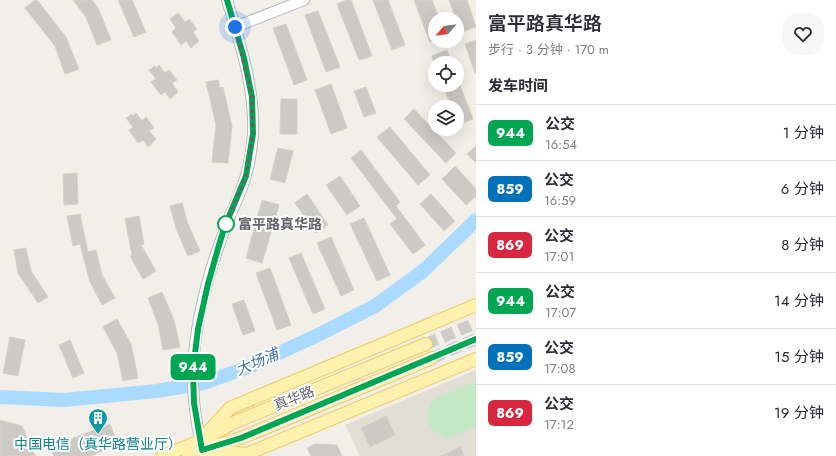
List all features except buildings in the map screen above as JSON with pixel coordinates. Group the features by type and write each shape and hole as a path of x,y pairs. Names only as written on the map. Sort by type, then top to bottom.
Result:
{"main road":[{"path":"476,305 230,408 202,449 247,454 476,359"},
{"name":"真华路","path":"188,456 202,449 235,422 426,344"},
{"name":"真华路","path":"163,456 202,449 241,438 432,358"}],"street":[{"path":"202,449 194,403 193,370 198,329 208,284 225,226 246,176 253,134 252,97 227,0"},
{"path":"235,27 304,0"}],"shaded area":[{"path":"476,370 476,456 360,456 345,425"}],"green space":[{"path":"476,382 476,426 448,438 432,429 428,420 428,410 433,401 436,398"}],"waterway":[{"name":"大场浦","path":"0,397 64,400 157,391 204,383 251,366 320,334 375,306 423,271 476,220"}],"tunnel":[{"path":"426,344 476,323"},
{"path":"432,358 476,339"}],"bus line":[{"name":"944","path":"227,0 244,58 252,97 253,134 246,176 225,226 219,245 208,284 198,329 193,370 194,403 202,450 241,438 476,339"}],"place":[{"name":"富平路真华路","path":"226,224"},
{"name":"中国电信（真华路营业厅）","path":"98,435"}],"route":[{"path":"226,224 225,226 246,176 253,134 252,97 244,58 235,27"}]}
